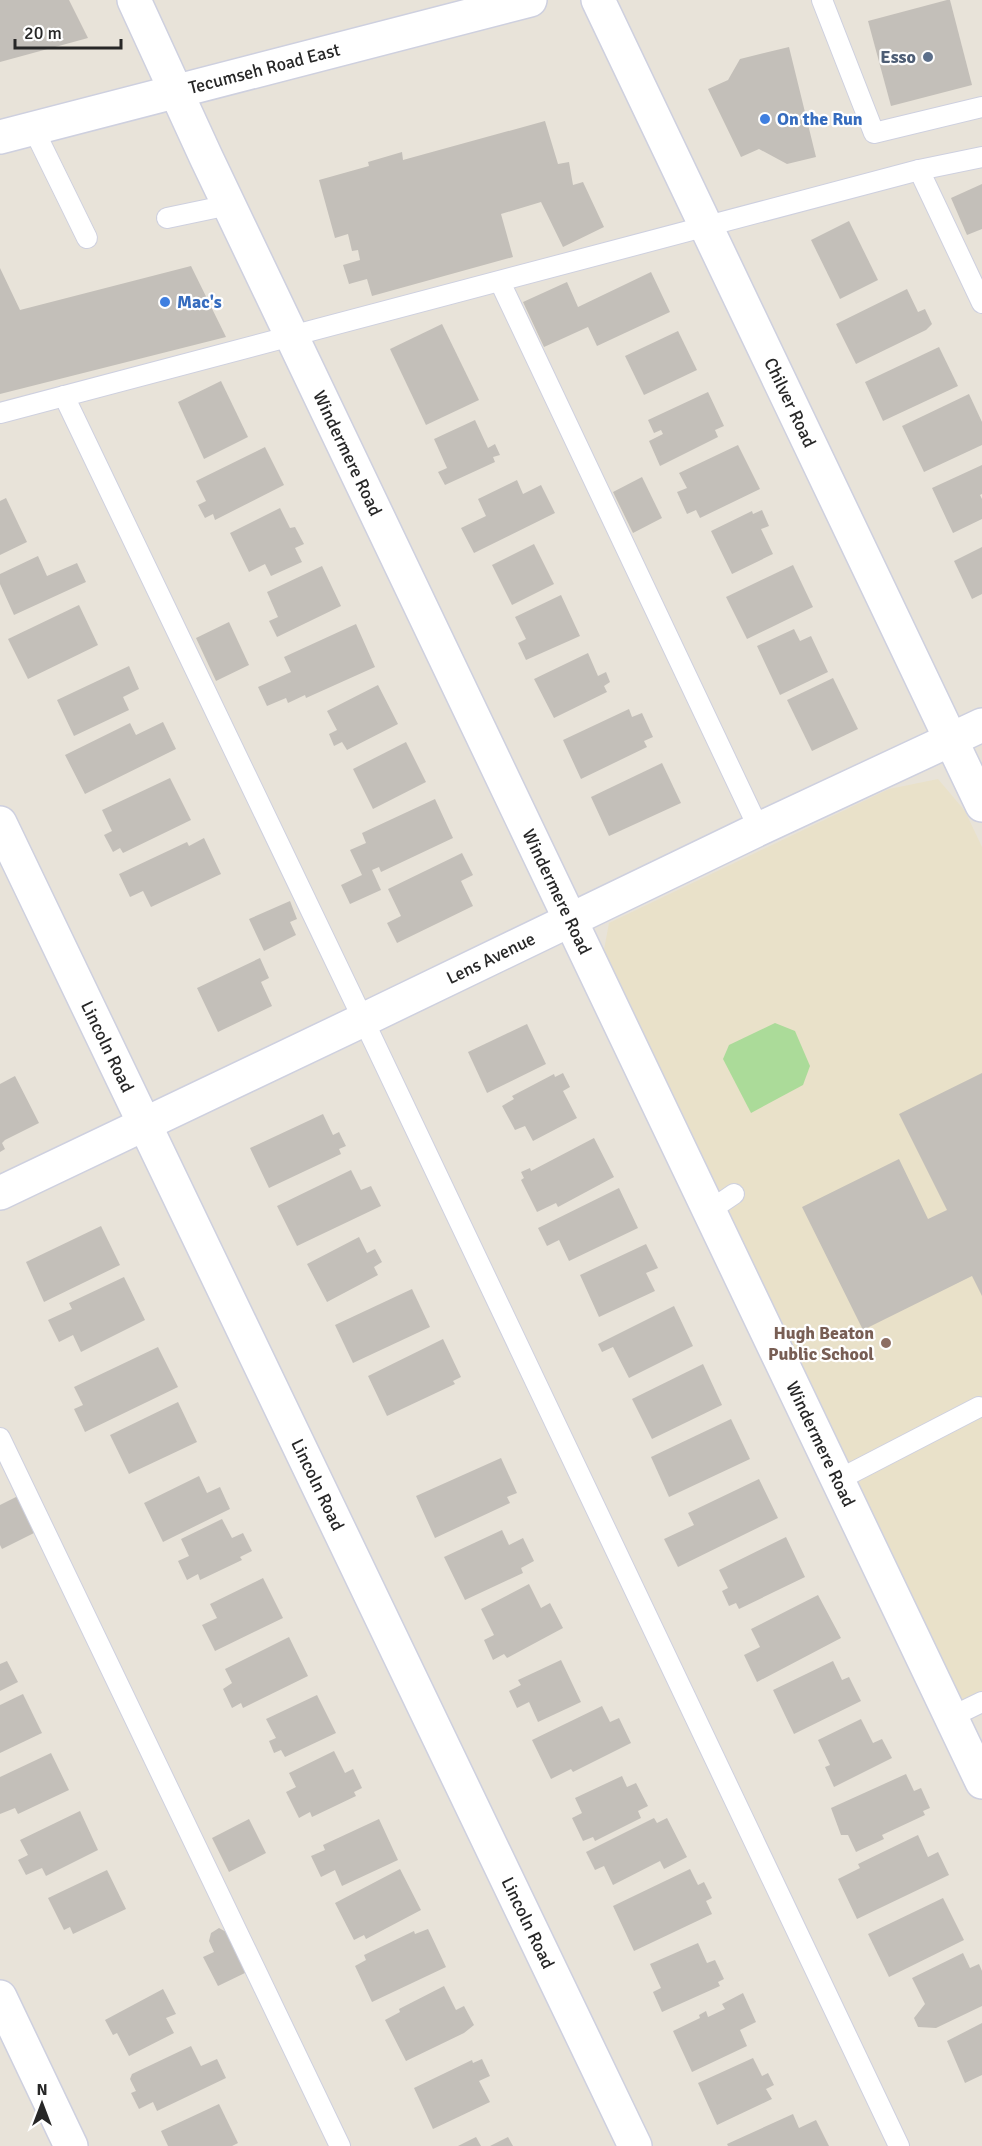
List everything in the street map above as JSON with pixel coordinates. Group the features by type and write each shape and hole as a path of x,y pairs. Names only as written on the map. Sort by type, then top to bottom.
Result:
{"street":[{"name":"Windermere Road","path":"134,0 229,205 571,921 722,1202 838,1480 982,1782"},
{"name":"Tecumseh Road East","path":"0,137 530,0"},
{"name":"Chilver Road","path":"598,0 982,805"},
{"name":"Lens Avenue","path":"0,1192 571,921 759,829 982,725"},
{"name":"Lincoln Road","path":"0,823 635,2146"},
{"path":"0,1997 71,2146"}],"lane":[{"path":"822,0 874,133 982,107"},
{"path":"33,128 87,238"},
{"path":"0,413 919,170 982,157"},
{"path":"919,170 982,303"},
{"path":"167,218 229,205"},
{"path":"500,282 759,829"},
{"path":"64,396 899,2146"},
{"path":"838,1480 979,1407"},
{"path":"0,1437 340,2146"},
{"path":"951,1717 982,1702"}],"shaded area":[{"name":"Hugh Beaton Public School","path":"938,779 965,811 982,847 982,1694 962,1703 603,955 609,923 889,789"}],"green space":[{"path":"775,1023 795,1031 810,1066 803,1085 751,1113 723,1059 729,1045"}],"building":[{"path":"0,0 69,0 88,38 0,62"},
{"path":"950,0 972,85 891,106 868,21"},
{"name":"On the Run","path":"789,47 816,157 787,164 759,149 741,157 708,89 728,80 740,59"},
{"path":"545,121 558,164 569,162 573,185 583,182 604,227 563,247 541,202 501,214 513,257 372,296 367,279 349,284 343,265 360,260 358,250 352,251 348,234 335,238 319,180 369,166 368,162 402,152 403,160"},
{"path":"982,184 982,229 967,235 951,198"},
{"path":"849,221 878,280 840,299 811,240"},
{"path":"191,266 226,337 0,394 0,268 20,310"},
{"path":"651,272 670,312 597,346 588,327 544,347 523,302 567,282 578,307"},
{"path":"907,289 918,312 925,309 932,324 926,330 856,364 836,324"},
{"path":"442,324 479,400 426,425 390,349"},
{"path":"678,331 697,370 644,395 625,356"},
{"path":"939,347 958,386 883,421 865,382"},
{"path":"221,381 248,437 204,459 178,402"},
{"path":"708,392 724,426 715,430 718,437 660,466 649,441 663,434 661,430 654,433 648,420"},
{"path":"969,394 982,422 982,445 924,472 902,426"},
{"path":"475,420 488,448 495,444 500,455 493,457 495,462 445,485 438,472 447,468 434,439"},
{"path":"738,445 760,489 700,518 696,510 687,514 677,492 687,488 679,473"},
{"path":"265,447 284,485 215,520 213,514 205,518 198,505 206,501 196,481"},
{"path":"982,465 982,494 980,495 982,519 953,533 932,488"},
{"path":"642,477 662,518 633,533 613,492"},
{"path":"517,480 523,494 541,485 555,513 474,553 461,528 486,516 478,499"},
{"path":"6,498 27,542 0,555 0,501"},
{"path":"280,508 290,528 295,527 304,544 295,548 302,562 271,576 265,564 249,572 230,533"},
{"path":"762,510 769,526 761,529 773,554 732,574 711,531 752,511 753,514"},
{"path":"534,544 554,584 512,605 492,565"},
{"path":"982,547 982,594 972,599 954,561"},
{"path":"38,556 47,576 77,563 86,582 14,615 0,584 0,574"},
{"path":"793,565 813,607 747,639 726,597"},
{"path":"322,566 341,606 277,637 269,621 278,617 267,592"},
{"path":"561,595 580,636 526,660 518,643 526,639 515,617"},
{"path":"79,605 98,645 28,679 8,639"},
{"path":"229,622 249,665 216,681 196,638"},
{"path":"356,624 375,667 306,698 305,695 288,703 286,698 267,706 258,687 291,672 284,657"},
{"path":"794,629 800,641 811,636 828,672 780,695 757,646"},
{"path":"588,653 598,676 606,672 610,682 604,686 607,692 554,718 534,679"},
{"path":"129,666 139,689 123,697 129,710 74,736 57,700"},
{"path":"833,678 858,729 812,751 787,700"},
{"path":"378,685 398,724 347,750 342,742 334,746 329,734 337,730 327,711"},
{"path":"629,709 632,717 642,713 653,737 644,741 647,747 581,779 563,740"},
{"path":"163,722 176,749 85,794 65,755 130,723 136,735"},
{"path":"406,742 426,782 373,809 353,769"},
{"path":"662,763 681,803 609,836 591,797"},
{"path":"170,778 191,820 123,853 120,848 113,852 104,835 112,831 102,810"},
{"path":"435,799 453,838 381,872 379,867 372,870 381,890 350,904 341,885 362,875 350,850 366,843 362,833"},
{"path":"204,838 221,874 151,907 143,891 130,897 119,874 187,842 189,846"},
{"path":"462,853 473,875 461,881 473,906 397,943 387,923 401,916 388,889"},
{"path":"290,901 297,919 290,922 296,935 264,951 249,919"},
{"path":"260,958 269,978 261,982 272,1006 218,1032 197,988"},
{"path":"527,1024 546,1064 487,1093 468,1052"},
{"path":"563,1073 570,1087 563,1091 577,1118 533,1141 525,1126 515,1130 502,1106 514,1099 512,1096 554,1074 555,1077"},
{"path":"982,1073 982,1296 972,1276 863,1330 802,1207 899,1159 928,1219 947,1210 899,1114"},
{"path":"15,1076 39,1123 5,1140 2,1143 5,1149 0,1152 0,1084"},
{"path":"323,1114 333,1135 339,1132 346,1146 339,1149 341,1154 269,1188 250,1148"},
{"path":"594,1138 614,1177 558,1207 556,1203 537,1212 521,1180 524,1178 521,1172 530,1168 531,1171"},
{"path":"351,1170 361,1190 371,1186 381,1206 297,1246 277,1206"},
{"path":"619,1188 638,1228 569,1261 559,1240 547,1246 538,1228"},
{"path":"101,1226 120,1265 44,1302 26,1262"},
{"path":"359,1237 367,1253 375,1249 382,1262 374,1267 378,1275 327,1302 307,1264"},
{"path":"646,1244 658,1268 646,1273 655,1291 599,1317 580,1275"},
{"path":"124,1277 145,1320 81,1352 73,1335 59,1342 48,1320 72,1309 69,1303"},
{"path":"412,1289 430,1327 353,1363 335,1325"},
{"path":"674,1306 693,1346 629,1378 613,1347 602,1352 598,1344"},
{"path":"443,1339 461,1377 453,1381 455,1384 387,1416 368,1376"},
{"path":"158,1347 178,1387 85,1432 74,1409 83,1405 74,1387"},
{"path":"703,1364 722,1405 652,1439 632,1399"},
{"path":"178,1402 197,1442 129,1474 110,1435"},
{"path":"731,1419 750,1459 669,1497 651,1457"},
{"path":"501,1458 517,1493 507,1497 510,1503 435,1538 416,1496"},
{"path":"199,1476 207,1493 220,1487 230,1509 163,1542 144,1503"},
{"path":"759,1479 778,1518 678,1567 664,1539 694,1525 688,1513"},
{"path":"18,1496 36,1532 2,1549 0,1545 0,1505"},
{"path":"222,1519 232,1538 243,1533 252,1551 240,1557 242,1560 200,1580 198,1574 187,1580 178,1561 189,1556 181,1539"},
{"path":"502,1530 509,1545 523,1538 534,1561 521,1568 523,1573 465,1600 444,1557"},
{"path":"786,1537 805,1577 739,1609 736,1603 729,1606 722,1591 728,1588 719,1570"},
{"path":"263,1578 283,1618 215,1651 202,1625 217,1618 210,1604"},
{"path":"529,1584 541,1608 550,1603 563,1628 507,1658 504,1654 493,1660 484,1640 494,1635 481,1609"},
{"path":"818,1595 841,1638 757,1682 744,1655 760,1647 751,1629"},
{"path":"289,1637 308,1676 243,1708 241,1703 232,1708 223,1689 232,1683 225,1669"},
{"path":"561,1660 581,1702 538,1722 529,1702 517,1708 509,1691 521,1685 518,1680"},
{"path":"7,1661 18,1682 0,1691 0,1664"},
{"path":"833,1661 842,1680 849,1677 861,1701 794,1734 773,1690"},
{"path":"23,1694 42,1733 0,1753 0,1705"},
{"path":"317,1695 336,1733 285,1757 281,1750 274,1753 269,1741 276,1738 266,1719"},
{"path":"602,1706 610,1722 619,1718 631,1743 573,1772 571,1769 551,1779 532,1740"},
{"path":"861,1719 873,1743 882,1739 892,1758 834,1787 825,1767 830,1765 818,1740"},
{"path":"334,1751 345,1773 353,1769 362,1788 354,1792 356,1796 312,1817 310,1812 299,1818 286,1792 296,1787 289,1773"},
{"path":"51,1753 69,1790 18,1814 15,1808 0,1814 0,1777"},
{"path":"906,1774 914,1791 921,1788 930,1808 923,1811 925,1815 882,1835 884,1839 856,1852 848,1835 841,1835 831,1808"},
{"path":"622,1776 627,1787 636,1783 648,1806 638,1811 641,1818 595,1841 593,1837 583,1841 572,1818 582,1813 575,1798"},
{"path":"80,1811 98,1850 46,1876 42,1868 26,1875 18,1860 28,1855 20,1840"},
{"path":"654,1818 657,1823 667,1818 687,1857 664,1869 660,1861 613,1885 604,1866 595,1870 586,1852"},
{"path":"249,1819 266,1853 229,1872 212,1838"},
{"path":"379,1819 398,1860 342,1886 335,1870 321,1877 311,1856 325,1850 323,1845"},
{"path":"918,1835 928,1857 938,1852 949,1875 857,1919 838,1879 860,1868 858,1864"},
{"path":"400,1869 421,1910 366,1939 364,1935 354,1940 335,1903"},
{"path":"690,1869 698,1885 704,1882 712,1898 706,1901 712,1914 634,1951 613,1906"},
{"path":"107,1870 126,1909 73,1934 70,1927 64,1930 48,1898"},
{"path":"943,1898 964,1940 889,1977 868,1934"},
{"path":"219,1928 228,1933 247,1972 218,1986 203,1957 214,1952 209,1941 211,1933"},
{"path":"428,1929 446,1967 372,2002 355,1966 366,1960 364,1955 414,1931 415,1934"},
{"path":"698,1943 707,1963 715,1960 724,1979 718,1982 720,1986 662,2012 653,1992 661,1988 650,1964"},
{"path":"963,1953 970,1968 979,1964 982,1971 982,2006 936,2028 918,2027 914,2018 925,2004 912,1978"},
{"path":"444,1986 456,2010 464,2006 474,2025 464,2033 406,2061 385,2020 400,2012 399,2009"},
{"path":"163,1989 176,2014 166,2018 174,2033 129,2056 117,2033 113,2035 105,2020"},
{"path":"743,1993 756,2022 740,2030 747,2046 692,2072 673,2031 700,2018 699,2015 706,2011 708,2017 725,2009 722,2004"},
{"path":"982,2023 982,2075 965,2083 947,2041"},
{"path":"191,2046 201,2066 217,2059 226,2078 157,2111 153,2102 139,2109 131,2093 136,2091 130,2079 132,2074"},
{"path":"753,2058 762,2076 768,2073 774,2085 766,2089 772,2099 717,2125 698,2083"},
{"path":"482,2059 490,2076 479,2081 490,2102 433,2129 414,2088 472,2060 473,2063"},
{"path":"219,2104 238,2143 232,2146 168,2146 161,2131"},
{"path":"793,2114 799,2128 816,2120 829,2146 728,2146 727,2144"},
{"path":"476,2137 481,2146 458,2146"},
{"path":"508,2137 513,2146 490,2146"}],"place":[{"name":"Esso","path":"928,57"},
{"name":"On the Run","path":"765,119"},
{"name":"Mac's","path":"165,302"},
{"name":"Hugh Beaton Public School","path":"886,1343"}]}
